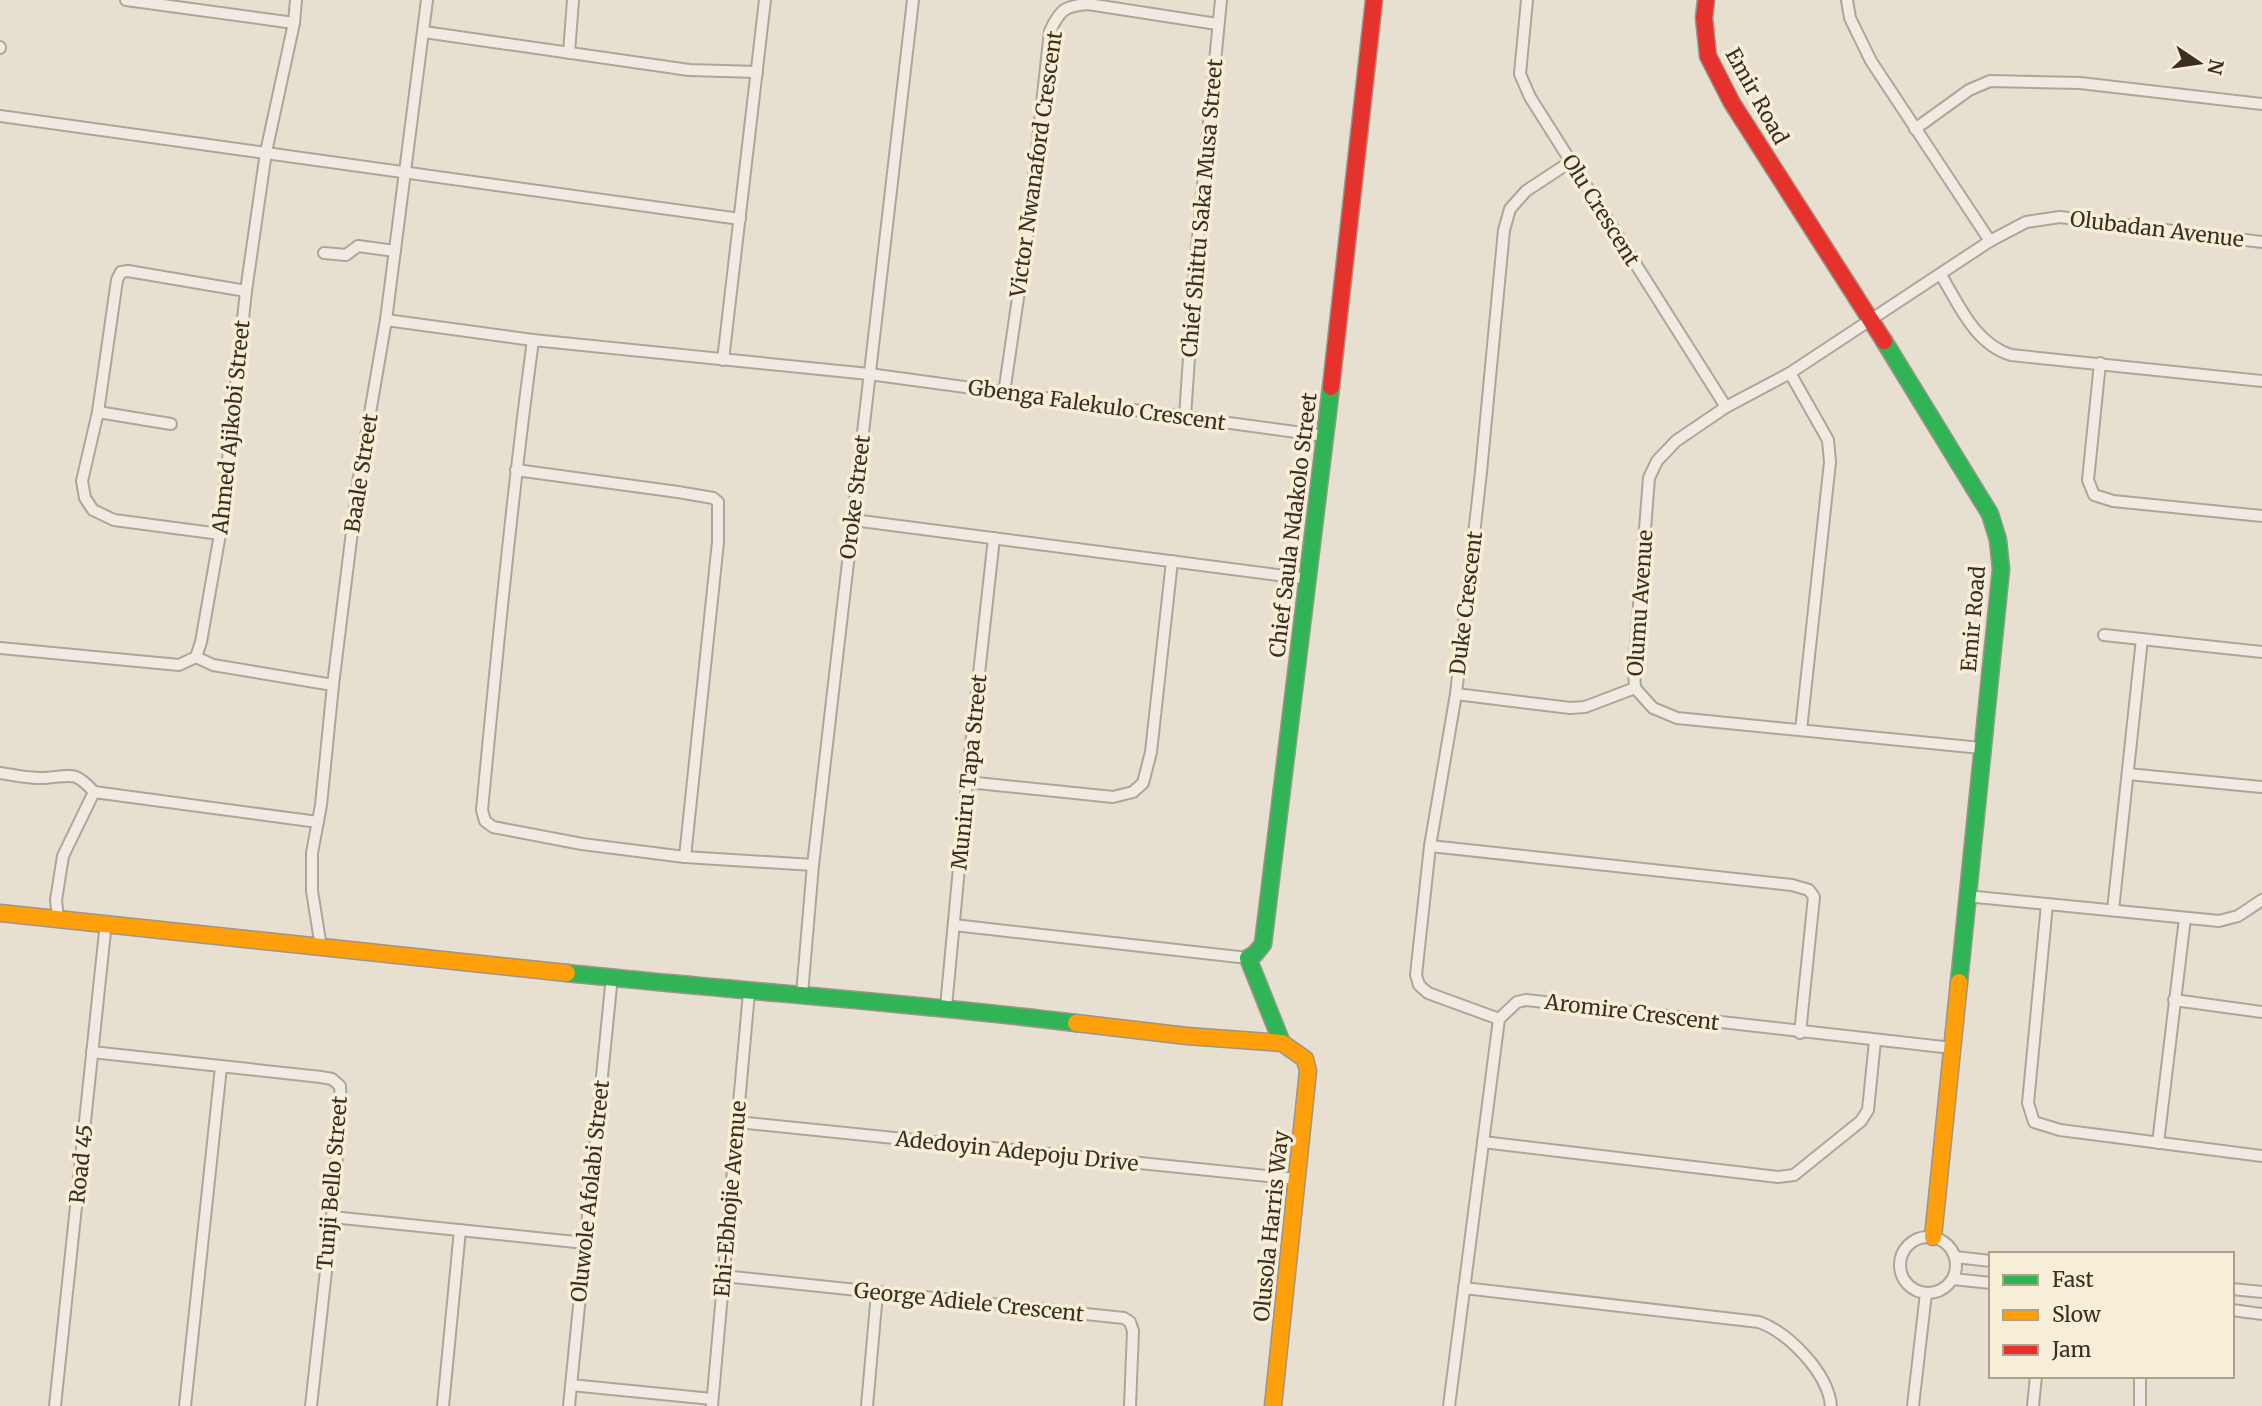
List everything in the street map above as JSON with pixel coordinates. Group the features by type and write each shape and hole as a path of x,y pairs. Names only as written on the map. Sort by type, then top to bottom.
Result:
{"street":[{"path":"125,0 294,23"},
{"name":"Ahmed Ajikobi Street","path":"195,657 201,642 220,534 246,290 266,152 294,23 296,0"},
{"name":"Baale Street","path":"321,947 312,891 312,853 318,822 358,483 386,320 427,0"},
{"path":"569,53 573,0"},
{"path":"723,360 765,0"},
{"name":"Oroke Street","path":"802,994 813,865 913,0"},
{"name":"Chief Shittu Saka Musa Street","path":"1185,417 1195,268 1221,0"},
{"name":"Chief Saula Ndakolo Street","path":"1248,958 1263,944 1309,579 1374,0"},
{"name":"Olu Crescent","path":"1527,0 1520,74 1530,97 1726,407"},
{"name":"Emir Road","path":"1706,0 1704,18 1708,56 1732,103 1871,320 1990,514 1998,540 2001,569 1933,1237"},
{"path":"1847,0 1850,18 1871,61 1990,241"},
{"name":"Victor Nwanaford Crescent","path":"1004,393 1029,223 1050,32 1059,13 1071,6 1088,4 1217,24"},
{"path":"424,32 689,70 757,72"},
{"path":"1915,129 1969,90 1990,80 2096,85 2262,104"},
{"path":"0,116 740,219"},
{"name":"Duke Crescent","path":"1499,1019 1428,993 1419,985 1416,975 1430,846 1456,694 1504,230 1510,209 1527,191 1570,162"},
{"name":"Olubadan Avenue","path":"1871,320 1990,241 2026,222 2060,217 2262,242"},
{"path":"324,254 346,255 358,246 395,251"},
{"path":"220,534 114,520 93,510 85,498 82,481 98,412 117,280 121,272 246,290"},
{"path":"1941,275 1966,318 1987,344 1998,351 2011,355 2262,381"},
{"name":"Gbenga Falekulo Crescent","path":"386,320 533,340 869,374 1325,436"},
{"name":"Olumu Avenue","path":"1871,320 1790,373 1726,407 1676,441 1657,461 1649,478 1634,669 1635,688 1653,708 1676,718 1981,748"},
{"path":"533,340 516,470 482,810 485,821 493,827 582,844 685,856 813,865"},
{"path":"2100,363 2088,480 2094,495 2113,501 2262,516"},
{"path":"1790,373 1828,440 1830,462 1801,730"},
{"path":"98,412 171,424"},
{"path":"516,470 678,492 713,498 718,502 718,542 685,856"},
{"path":"853,520 1309,579"},
{"name":"Muniru Tapa Street","path":"946,1007 994,538"},
{"path":"967,782 1113,797 1133,792 1143,783 1152,740 1172,561"},
{"path":"2104,635 2262,652"},
{"path":"2113,910 2142,639"},
{"path":"0,648 179,665 195,657 213,665 333,685"},
{"path":"1456,694 1570,708 1585,707 1635,688"},
{"path":"0,773 45,778 69,774 80,777 94,792 318,822"},
{"path":"2128,774 2261,787"},
{"path":"58,918 57,900 62,856 94,792"},
{"path":"1430,846 1792,885 1809,890 1814,897 1800,1033"},
{"path":"1966,896 2219,921 2238,916 2262,900"},
{"path":"2048,904 2028,1102 2034,1122 2060,1130 2262,1156"},
{"path":"0,913 106,922 749,992 946,1007 1187,1036 1282,1042 1248,958 954,925"},
{"path":"2158,1143 2185,918"},
{"name":"Road 45","path":"55,1406 106,922"},
{"name":"Oluwole Afolabi Street","path":"569,1406 612,976"},
{"name":"Ehi-Ebhojie Avenue","path":"712,1402 749,992"},
{"name":"Aromire Crescent","path":"1499,1019 1517,1002 1526,1000 1800,1033 1952,1048"},
{"path":"2174,1000 2262,1013"},
{"path":"1449,1406 1499,1019"},
{"path":"1483,1142 1778,1177 1794,1175 1861,1121 1868,1110 1875,1041"},
{"name":"Olusola Harris Way","path":"1273,1406 1308,1071 1305,1059 1282,1042"},
{"name":"Tunji Bello Street","path":"92,1052 321,1077 339,1083 342,1091 332,1217 311,1406"},
{"path":"185,1406 221,1067"},
{"name":"Adedoyin Adepoju Drive","path":"737,1122 1297,1179"},
{"path":"332,1217 585,1243"},
{"path":"443,1406 460,1230"},
{"path":"1933,1237 1946,1243 1955,1257 1956,1271 1953,1279 1941,1290 1926,1293 1909,1286 1904,1279 1900,1262 1908,1246 1915,1240 1933,1237"},
{"path":"1955,1257 1989,1261"},
{"name":"George Adiele Crescent","path":"723,1276 1124,1318 1130,1322 1133,1341 1130,1406"},
{"path":"1953,1279 1989,1283"},
{"path":"1464,1288 1759,1322 1776,1328 1790,1339 1821,1379 1831,1406"},
{"path":"2262,1292 2237,1289 2236,1310 2262,1314"},
{"path":"867,1406 877,1293"},
{"path":"1913,1406 1926,1293"},
{"path":"2033,1406 2036,1378"},
{"path":"2140,1378 2140,1406"},
{"path":"571,1385 712,1402"}],"traffic: fast":[{"path":"1884,341 1990,514 1998,540 2001,569 1959,982"},
{"path":"1282,1043 1248,958 1263,944 1331,387"},
{"path":"567,973 1076,1023"}],"traffic: slow":[{"path":"0,913 567,973"},
{"path":"1933,1237 1959,982"},
{"path":"1076,1023 1187,1036 1282,1043 1305,1059 1308,1071 1273,1406"}],"traffic: jam":[{"path":"1331,387 1374,0"},
{"path":"1706,0 1704,18 1708,56 1732,103 1884,341"}]}
